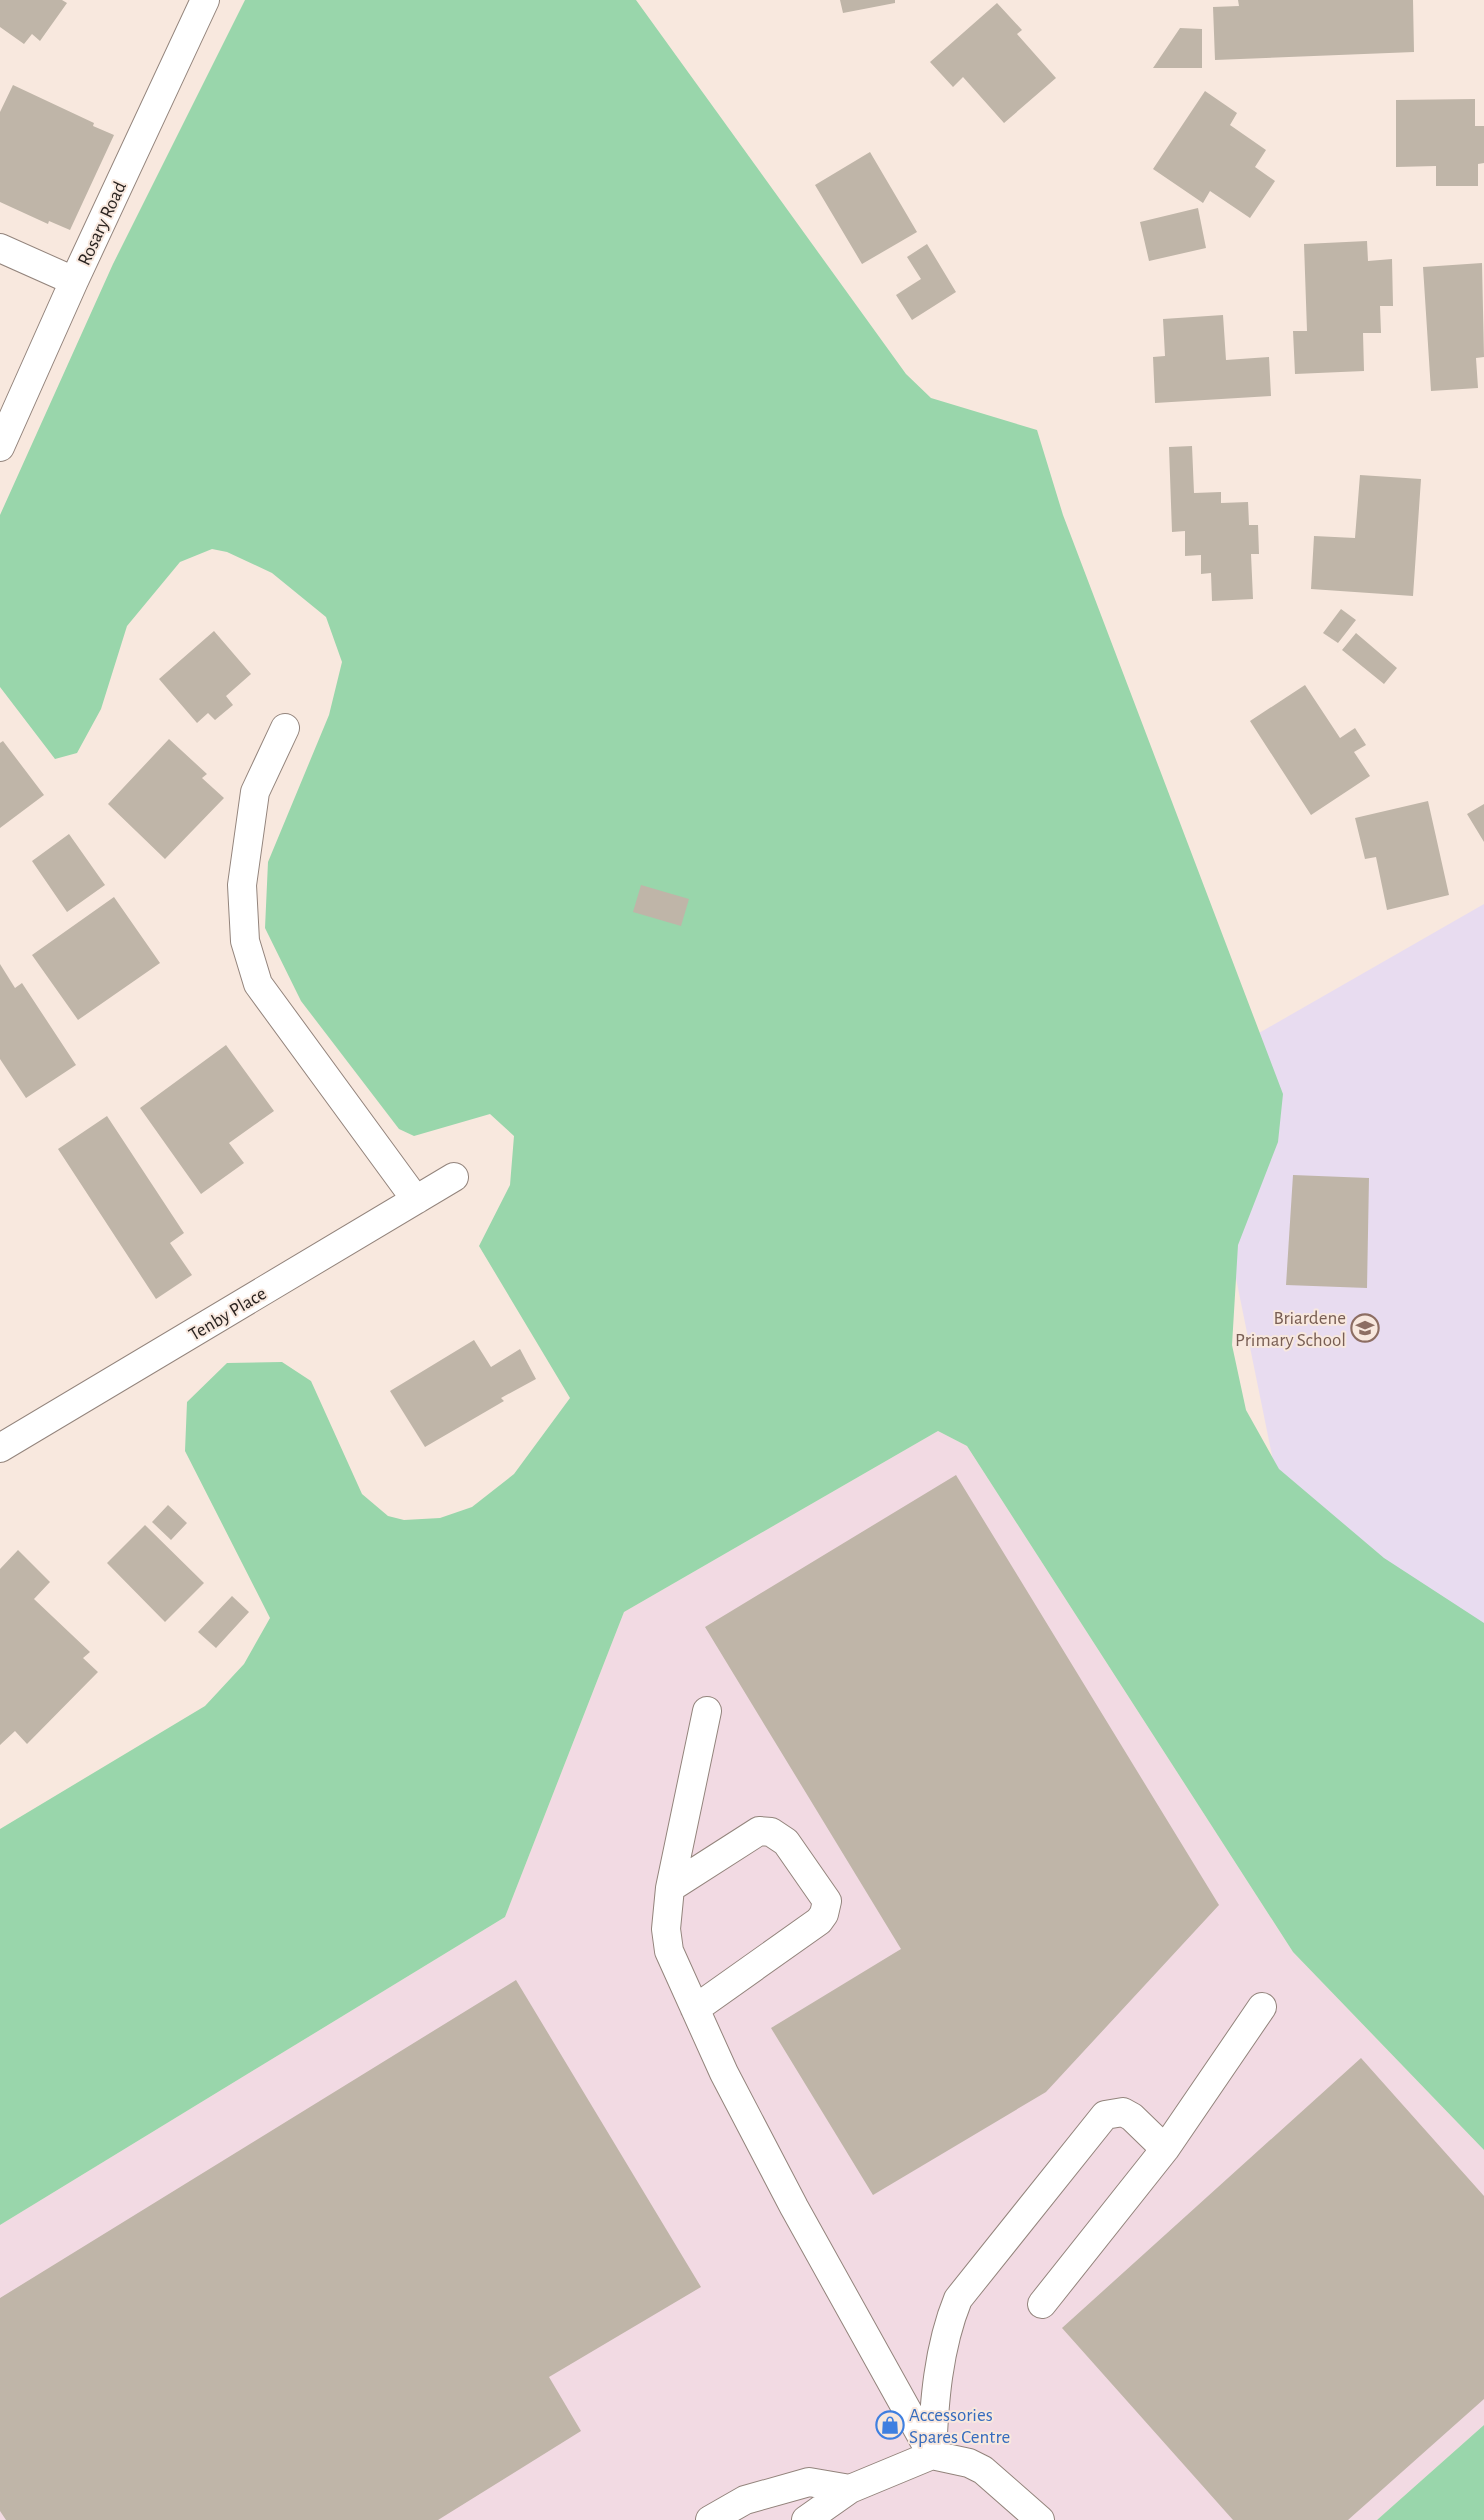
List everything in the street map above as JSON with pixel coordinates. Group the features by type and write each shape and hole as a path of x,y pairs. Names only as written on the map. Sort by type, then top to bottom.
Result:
{"street":[{"name":"Rosary Road","path":"0,446 74,281 205,0"},
{"path":"0,248 74,281"},
{"path":"285,728 255,792 242,885 245,941 258,984 416,1200"},
{"name":"Tenby Place","path":"0,1448 454,1178"},
{"path":"707,1711 670,1888 666,1928 669,1951 724,2073 790,2199 932,2455"},
{"path":"670,1888 759,1831 771,1832 786,1842 826,1901 824,1914 819,1921 695,2009"},
{"path":"1042,2304 1165,2149 1262,2007"},
{"path":"932,2455 934,2411 944,2345 949,2321 958,2299 1105,2115 1123,2112 1132,2117 1165,2149"},
{"path":"806,2520 850,2489 932,2455 961,2460 984,2470 1040,2520"},
{"path":"710,2520 745,2500 809,2482 850,2489"}],"shaded area":[{"name":"Briardene Primary School","path":"1484,904 1484,1655 1277,1480 1215,1175 1259,1033"},
{"path":"938,1431 967,1446 1293,1952 1484,2150 1484,2425 1377,2520 0,2520 0,2225 505,1917 624,1612"}],"green space":[{"path":"245,0 636,0 906,374 931,398 1037,430 1063,515 1283,1094 1278,1142 1238,1245 1232,1345 1246,1410 1279,1469 1384,1558 1484,1623 1484,2150 1293,1952 967,1446 938,1431 624,1612 505,1917 0,2225 0,1829 205,1706 244,1664 270,1618 185,1451 187,1402 227,1363 282,1362 311,1381 362,1494 388,1516 404,1520 440,1518 472,1507 514,1474 570,1398 479,1246 510,1185 514,1136 490,1114 414,1136 399,1129 301,1001 265,928 268,862 329,715 342,662 326,617 272,573 227,552 212,549 180,562 127,626 101,709 77,753 55,759 0,687 0,515 113,264"},
{"path":"1484,2425 1484,2520 1377,2520"}],"building":[{"path":"0,0 62,0 67,3 40,41 32,34 24,44 0,27"},
{"path":"840,0 895,0 895,3 843,13"},
{"path":"1238,0 1413,0 1414,52 1215,60 1213,7 1239,6"},
{"path":"997,3 1022,30 1017,34 1056,78 1004,123 963,77 953,87 930,62"},
{"path":"1180,28 1202,29 1202,68 1153,68"},
{"path":"13,85 94,123 93,126 114,135 70,230 49,221 48,224 0,202 0,112"},
{"path":"1205,91 1237,113 1230,125 1266,150 1255,167 1275,181 1250,218 1210,191 1203,203 1153,169"},
{"path":"1475,99 1475,126 1484,126 1484,163 1478,164 1478,186 1436,186 1436,166 1396,167 1396,100"},
{"path":"870,152 917,232 862,264 815,185"},
{"path":"1198,208 1206,248 1149,261 1140,222"},
{"path":"1367,241 1368,261 1392,259 1393,306 1380,306 1381,333 1363,333 1364,371 1295,374 1293,331 1307,331 1304,244"},
{"path":"927,244 956,292 912,320 896,295 921,279 907,257"},
{"path":"1482,263 1484,357 1476,358 1478,388 1431,391 1423,267"},
{"path":"1223,315 1226,360 1269,357 1271,396 1155,403 1153,357 1165,356 1163,319"},
{"path":"1192,446 1194,493 1221,492 1221,503 1248,502 1249,525 1258,525 1259,554 1251,554 1253,599 1212,601 1211,573 1201,574 1201,555 1185,556 1185,531 1172,532 1169,447"},
{"path":"1360,475 1421,479 1413,596 1311,589 1314,536 1355,538"},
{"path":"1341,609 1356,620 1338,643 1323,633"},
{"path":"214,631 251,674 226,696 233,705 215,720 208,713 197,723 159,679"},
{"path":"1356,633 1397,668 1384,684 1342,650"},
{"path":"1305,685 1340,738 1355,728 1366,745 1354,752 1370,776 1311,815 1250,721"},
{"path":"169,739 207,774 202,778 224,798 165,859 108,804"},
{"path":"3,741 44,795 0,828 0,743"},
{"path":"1428,801 1449,895 1387,910 1376,857 1365,859 1355,818"},
{"path":"1484,804 1484,842 1467,814"},
{"path":"69,834 105,885 67,912 32,861"},
{"path":"641,885 689,899 681,926 633,912"},
{"path":"114,897 160,963 78,1020 32,955"},
{"path":"0,964 15,988 22,983 76,1065 26,1098 0,1059"},
{"path":"226,1045 274,1111 229,1143 244,1163 201,1194 140,1108"},
{"path":"107,1116 184,1233 170,1243 192,1275 156,1299 58,1149"},
{"path":"1293,1175 1369,1178 1367,1288 1286,1285"},
{"path":"474,1340 491,1367 520,1349 536,1379 501,1398 504,1401 425,1447 390,1391"},
{"path":"956,1475 1219,1905 1046,2092 873,2195 771,2028 901,1949 705,1627"},
{"path":"168,1505 187,1523 171,1540 152,1522"},
{"path":"145,1525 204,1583 165,1622 107,1563"},
{"path":"18,1550 50,1582 34,1599 90,1652 83,1658 98,1672 27,1744 15,1731 0,1745 0,1569"},
{"path":"232,1596 249,1612 216,1648 198,1632"},
{"path":"516,1980 701,2287 549,2377 581,2431 438,2520 6,2520 0,2511 0,2298"},
{"path":"1361,2058 1484,2196 1484,2399 1348,2520 1233,2520 1062,2328"}],"place":[{"name":"Briardene Primary School","path":"1365,1328"},
{"name":"Accessories Spares Centre","path":"890,2425"}]}
